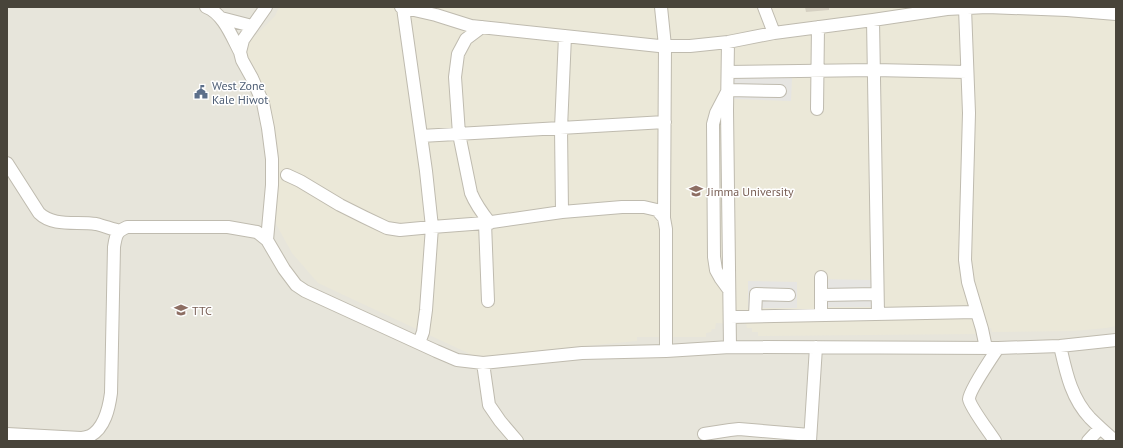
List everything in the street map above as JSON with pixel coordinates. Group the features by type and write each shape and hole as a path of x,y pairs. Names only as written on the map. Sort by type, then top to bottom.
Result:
{"street":[{"path":"240,52 242,40 266,7"},
{"path":"420,343 426,310 432,227 421,136 402,7 436,15 470,26 665,46 690,46 728,42 774,33 947,9 987,7 1067,10 1116,14"},
{"path":"661,7 665,46 664,218 666,228 666,351"},
{"path":"764,7 774,33"},
{"path":"209,8 220,18 240,52 242,60 263,103 272,159 272,184 267,240"},
{"path":"965,8 969,113 965,260 968,282 976,312 982,329 992,348"},
{"path":"220,18 252,26"},
{"path":"873,20 878,314"},
{"path":"482,27 466,39 458,54 456,78 459,134 473,198 488,223 488,301"},
{"path":"817,109 818,28"},
{"path":"562,212 561,128 566,36"},
{"path":"728,42 728,90 716,113 713,124 714,257 716,270 729,290 730,348"},
{"path":"728,72 874,70 967,72"},
{"path":"728,90 780,91"},
{"path":"421,136 665,122"},
{"path":"7,163 43,217 51,221 96,224 120,231"},
{"path":"287,175 340,205 387,228 400,230 488,223 562,212 622,207 644,207 657,210 664,218"},
{"path":"7,181 20,184"},
{"path":"7,434 90,438 104,420 109,408 111,393 114,247 116,235 127,227 228,227 257,232 267,240 284,269 296,285 305,291 457,360 483,363 582,353 730,348 992,348 1060,346 1116,340"},
{"path":"821,277 821,315"},
{"path":"755,316 756,294 789,295"},
{"path":"821,295 877,294"},
{"path":"730,317 976,312"},
{"path":"1060,346 1068,379 1077,400 1088,417 1115,441"},
{"path":"704,434 738,429 810,438 816,347"},
{"path":"992,348 969,397 969,401 995,441"},
{"path":"483,363 489,405 517,441"},
{"path":"1088,441 1100,428"}],"shaded area":[{"path":"7,7 1116,7 1116,441 7,441"},
{"name":"Jimma University","path":"279,7 1116,7 1116,326 1074,331 992,332 991,328 977,330 977,334 758,336 758,332 752,332 752,328 747,328 746,324 716,323 715,329 712,329 711,332 706,333 706,337 637,337 637,341 486,356 472,355 318,283 292,253 276,224 277,157 264,91 246,53 247,46 251,40 275,16"},
{"path":"734,76 792,78 791,101 733,99"},
{"path":"819,279 871,280 871,307 819,307"},
{"path":"748,281 797,282 797,308 748,308"}],"building":[{"path":"805,7 829,7 829,10 806,12"}],"place":[{"name":"West Zone Kale Hiwot","path":"201,92"},
{"name":"Jimma University","path":"696,191"},
{"name":"TTC","path":"181,310"}]}
